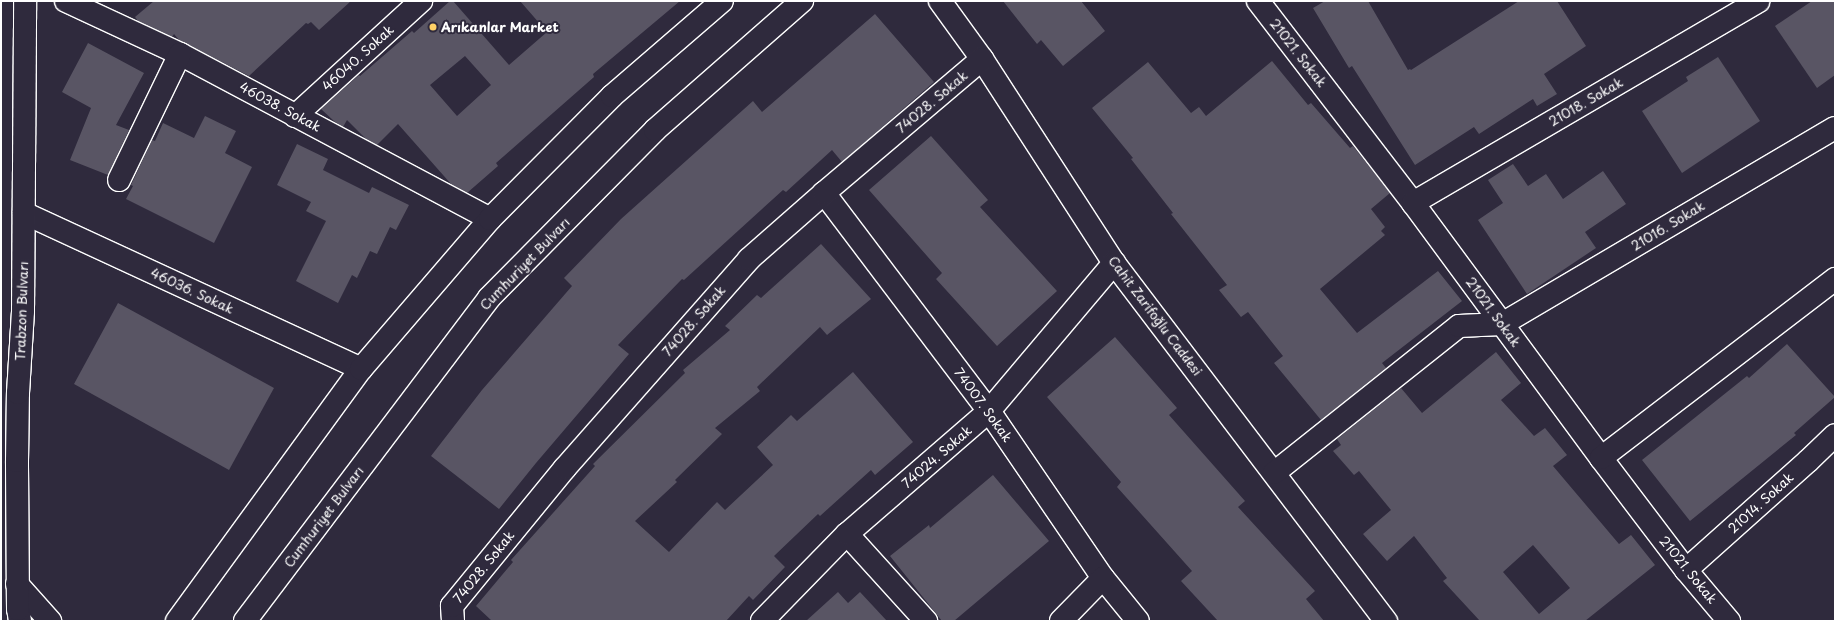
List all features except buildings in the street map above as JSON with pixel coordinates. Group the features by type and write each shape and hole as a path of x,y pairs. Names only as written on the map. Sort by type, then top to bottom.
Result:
{"street":[{"name":"Trabzon Bulvarı","path":"20,621 17,584 17,461 18,392 24,311 25,1"},
{"name":"46038. Sokak","path":"66,1 102,7 180,54 490,219"},
{"name":"46040. Sokak","path":"296,116 421,1"},
{"path":"177,621 361,369 490,219 612,96 722,1"},
{"name":"Cumhuriyet Bulvarı","path":"245,621 489,298 656,130 802,1"},
{"name":"Cahit Zarifoğlu Caddesi","path":"940,1 982,60 1114,263 1386,621"},
{"name":"21021. Sokak","path":"1258,1 1414,203 1601,458 1686,570 1729,621"},
{"name":"21018. Sokak","path":"1414,203 1758,1"},
{"path":"119,180 180,54"},
{"name":"74028. Sokak","path":"453,621 452,606 565,468 749,259 824,193 982,60"},
{"name":"21016. Sokak","path":"1502,324 1835,128"},
{"name":"74007. Sokak","path":"824,193 989,411 1104,578 1138,621"},
{"name":"46036. Sokak","path":"24,213 361,369"},
{"name":"74024. Sokak","path":"762,621 847,534 989,411 1114,263"},
{"path":"1601,458 1835,279"},
{"path":"1274,473 1459,326 1502,324"},
{"name":"21014. Sokak","path":"1686,570 1808,461 1835,434"},
{"path":"847,534 926,621"},
{"path":"1061,621 1104,578"},
{"path":"17,584 50,621"}],"place":[{"name":"Arıkanlar Market","path":"433,27"}]}
